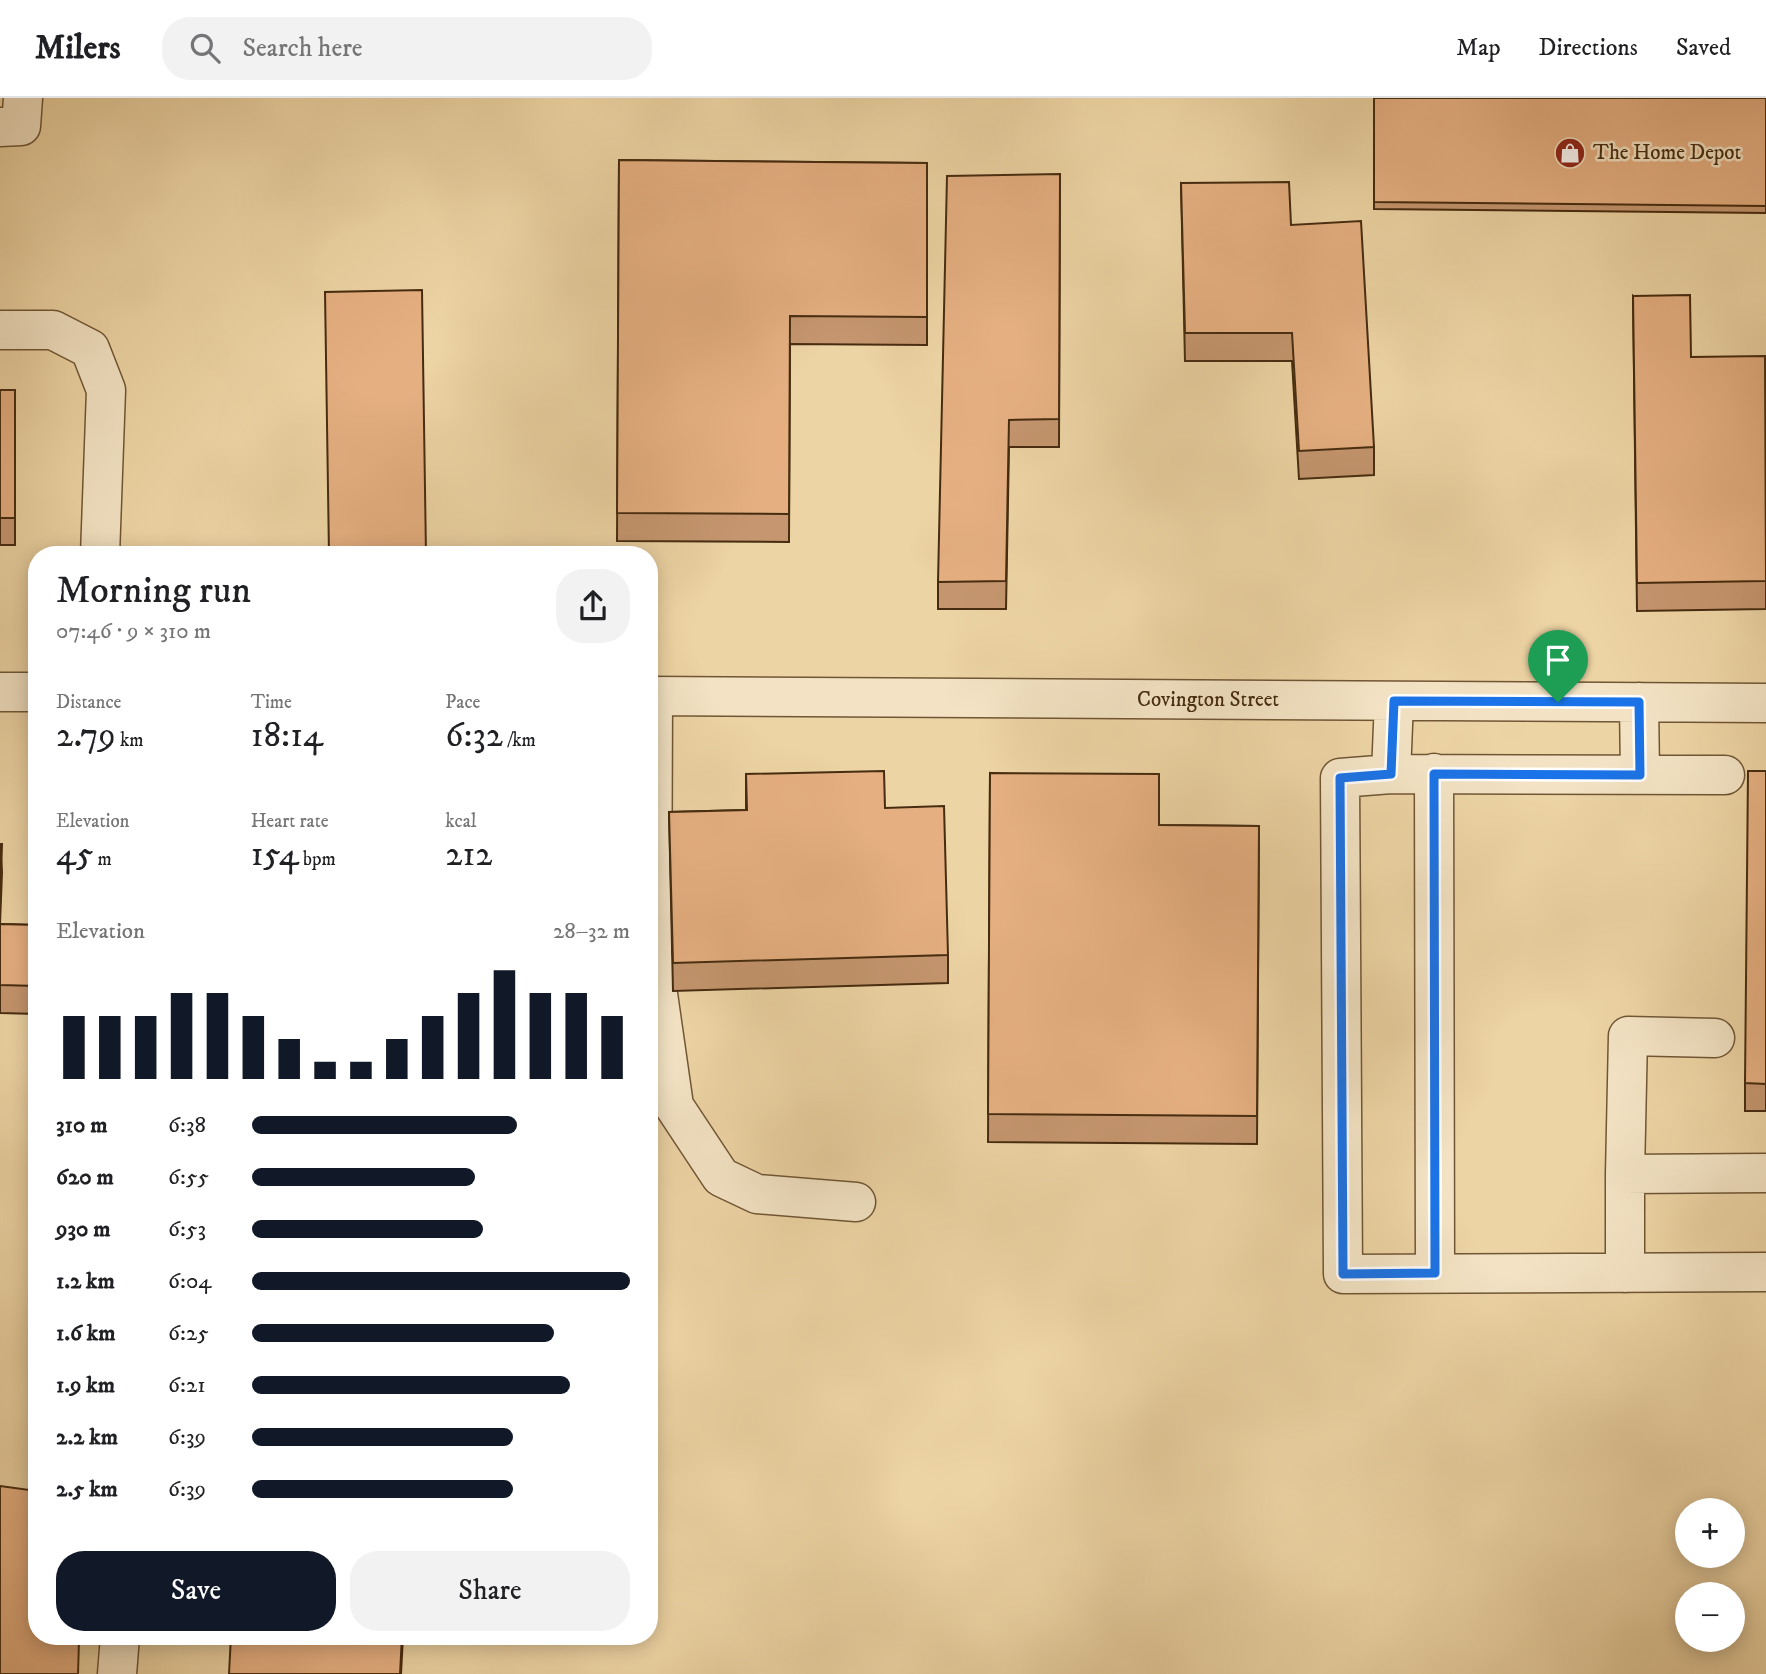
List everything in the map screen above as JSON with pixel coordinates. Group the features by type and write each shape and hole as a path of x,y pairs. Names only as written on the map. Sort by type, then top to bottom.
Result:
{"street":[{"path":"0,127 21,126 23,98"},
{"path":"0,330 53,330 90,349 106,390 100,546"},
{"path":"0,692 28,692"},
{"name":"Covington Street","path":"658,696 1766,703"},
{"path":"1391,774 1394,701"},
{"path":"1639,702 1640,775"},
{"path":"1725,775 1391,774 1340,778 1343,1274 1766,1272"},
{"path":"1434,774 1435,1273"},
{"path":"658,994 674,1106 721,1177 757,1194 856,1202"},
{"path":"1625,1273 1628,1036 1715,1038"},
{"path":"1625,1174 1766,1173"},
{"path":"117,1674 119,1645"}],"building":[{"name":"The Home Depot","path":"1374,98 1766,98 1766,206 1374,202"},
{"path":"619,160 927,163 927,317 790,316 789,514 617,513"},
{"path":"1060,174 1059,419 1009,420 1006,581 938,582 947,176"},
{"path":"1289,182 1291,225 1361,221 1374,447 1299,451 1292,333 1185,333 1181,183"},
{"path":"422,290 426,546 329,546 325,292"},
{"path":"1690,295 1691,357 1765,356 1766,581 1637,583 1633,296"},
{"path":"0,390 15,390 15,518 0,518"},
{"path":"884,771 885,808 944,806 948,955 673,963 669,812 747,810 746,774"},
{"path":"1748,771 1766,771 1766,1084 1745,1083"},
{"path":"990,773 1159,774 1159,825 1259,826 1257,1116 988,1114"},
{"path":"0,844 2,844 0,908"},
{"path":"0,924 28,925 28,986 0,985"},
{"path":"0,1486 28,1490 28,1645 79,1645 78,1674 0,1674"},
{"path":"231,1645 402,1645 400,1674 229,1674"}],"place":[{"name":"The Home Depot","path":"1570,153"}],"route":[{"path":"1394,701 1558,702 1639,702 1640,775 1434,774 1435,1273 1343,1274 1340,778 1391,774 1394,701"}]}
